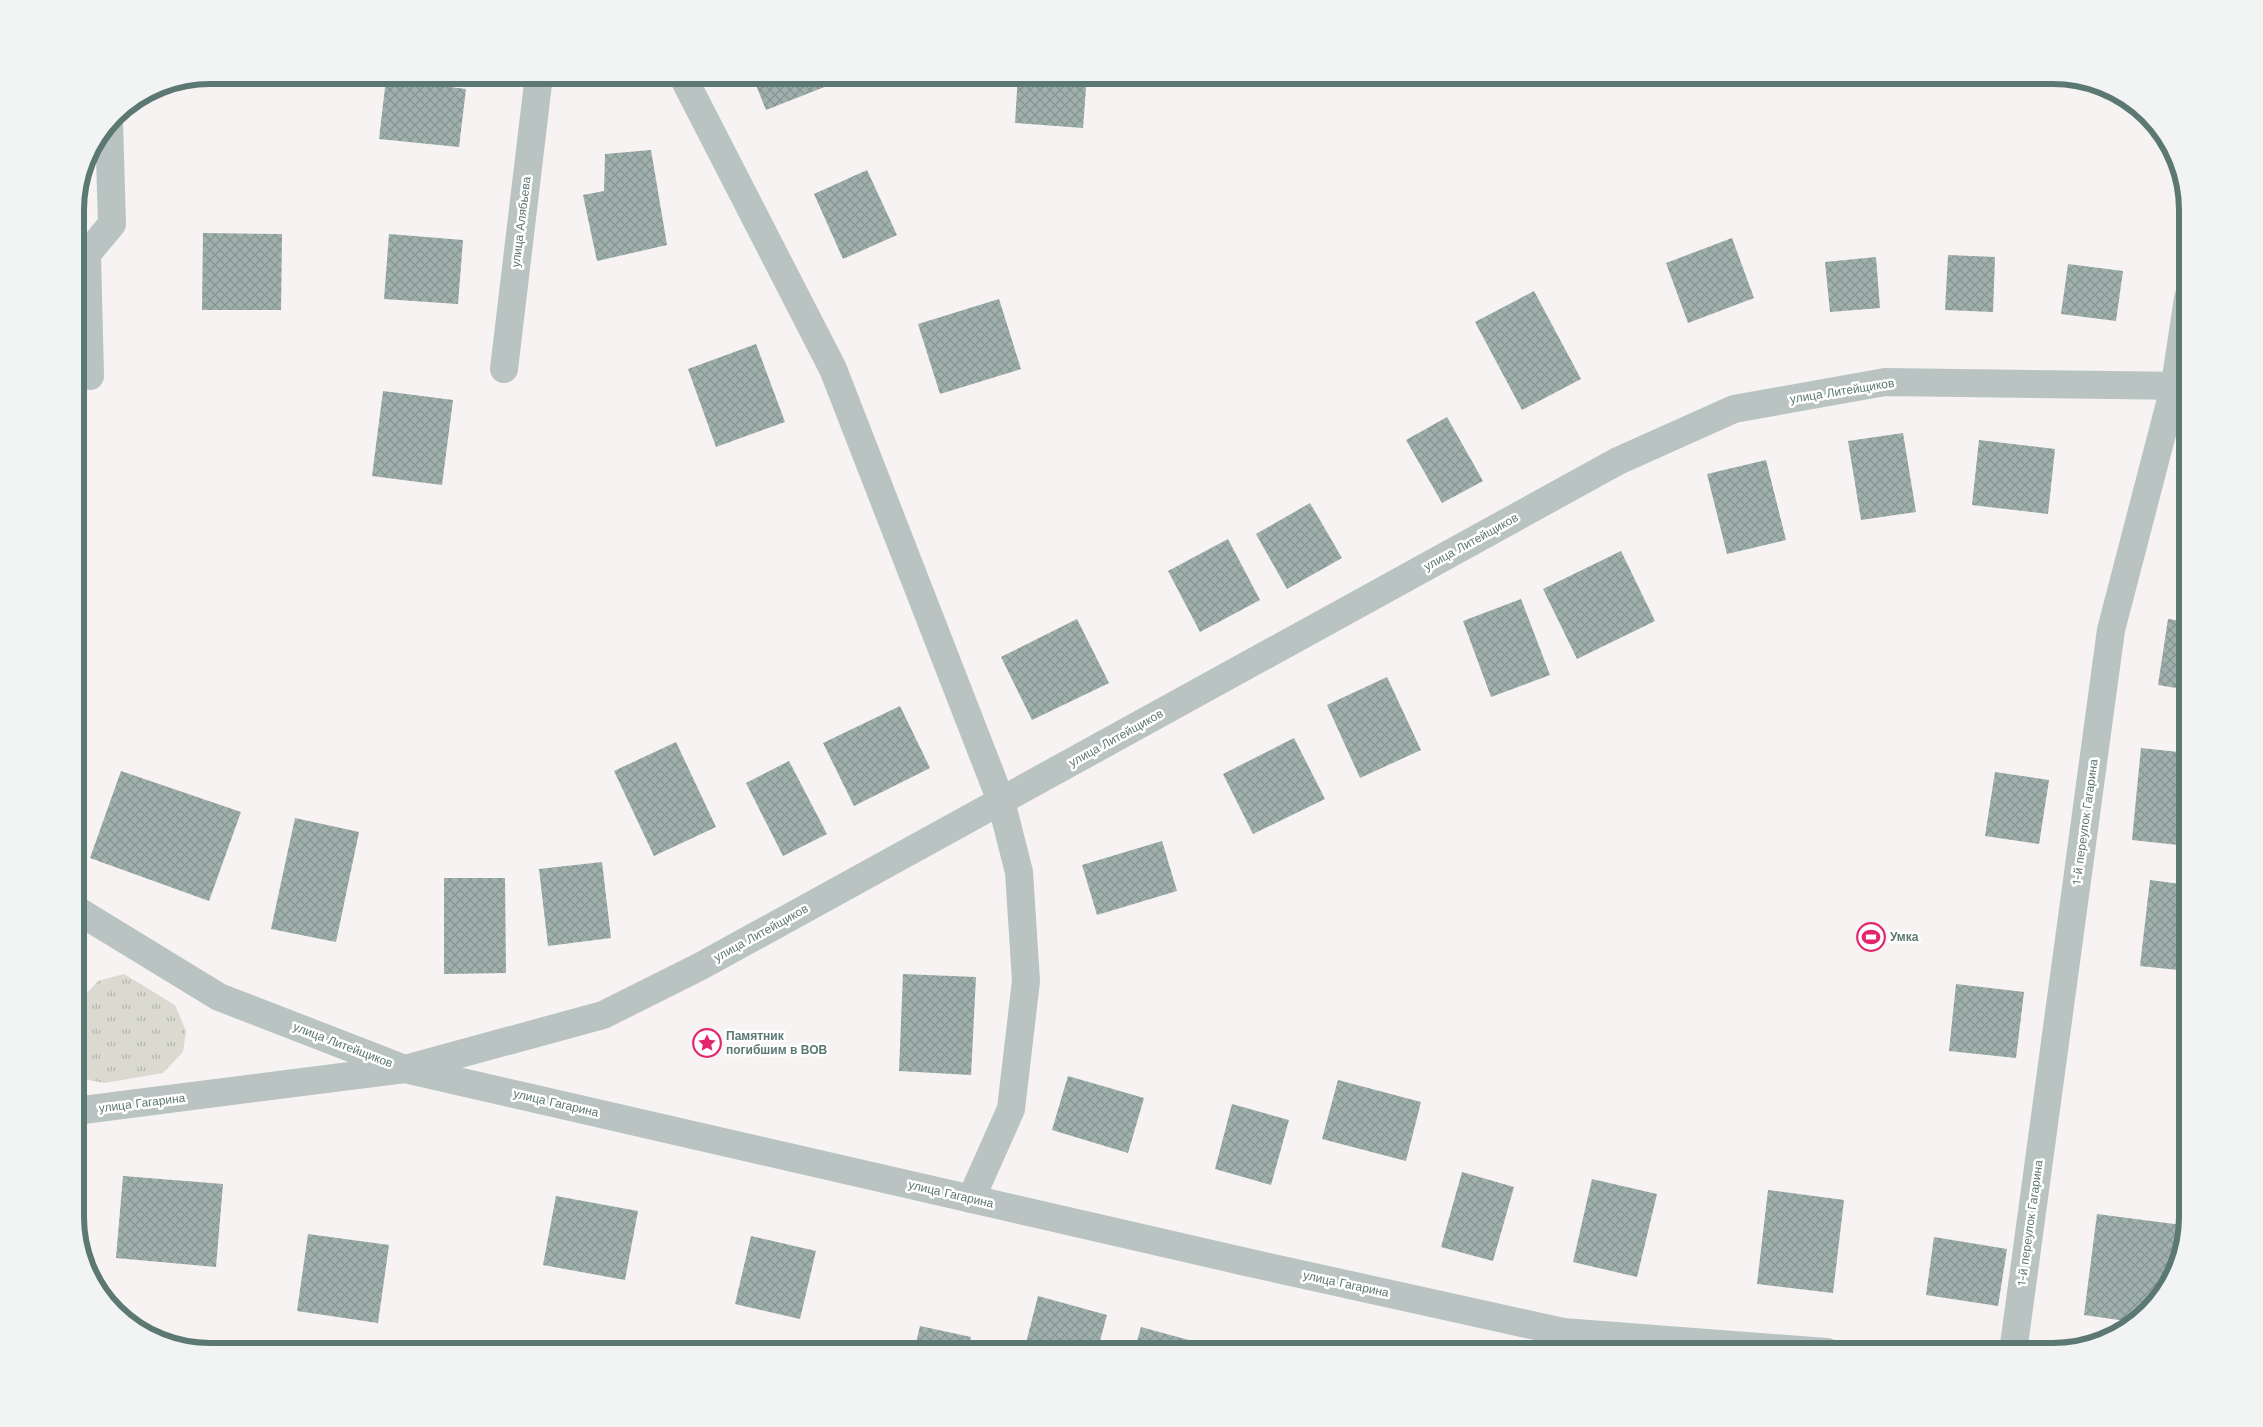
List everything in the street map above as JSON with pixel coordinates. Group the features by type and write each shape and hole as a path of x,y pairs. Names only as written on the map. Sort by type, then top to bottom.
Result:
{"street":[{"name":"улица Алябьева","path":"504,369 538,84"},
{"path":"687,84 833,369 1002,802 1019,872 1026,981 1011,1108 971,1198"},
{"path":"90,376 87,254 112,224 109,134"},
{"name":"улица Литейщиков","path":"84,914 219,997 406,1069 603,1015 710,961 1002,802 1618,461 1734,408 1885,382 2179,385"},
{"name":"1-й переулок Гагарина","path":"2014,1343 2111,630 2179,392"},
{"name":"улица Гагарина","path":"84,1110 406,1069 1563,1332 1708,1343"}],"green space":[{"path":"124,974 175,1005 186,1031 183,1052 163,1073 104,1083 84,1079 84,996 98,981"}],"building":[{"path":"385,84 426,84 466,89 459,147 379,139"},
{"path":"756,84 832,84 766,110"},
{"path":"1017,84 1086,84 1083,128 1015,123"},
{"path":"651,150 667,245 597,261 583,195 604,191 605,154"},
{"path":"867,170 897,235 843,259 814,194"},
{"path":"203,233 282,234 281,310 202,310"},
{"path":"389,234 463,240 458,304 384,299"},
{"path":"1732,238 1754,298 1688,323 1666,263"},
{"path":"1948,255 1995,257 1993,312 1945,310"},
{"path":"1876,257 1880,308 1830,312 1825,262"},
{"path":"2068,264 2123,271 2116,321 2061,314"},
{"path":"1534,291 1581,379 1522,410 1475,322"},
{"path":"999,299 1021,369 940,394 918,324"},
{"path":"756,344 785,422 716,447 688,369"},
{"path":"383,391 453,400 442,485 372,476"},
{"path":"1447,417 1483,481 1442,503 1406,440"},
{"path":"1903,433 1916,512 1861,520 1848,441"},
{"path":"1979,440 2055,449 2048,514 1972,505"},
{"path":"1766,460 1786,540 1727,554 1707,474"},
{"path":"1310,503 1342,558 1287,589 1256,534"},
{"path":"1228,539 1260,600 1200,632 1168,571"},
{"path":"1621,551 1655,621 1577,659 1543,589"},
{"path":"1521,599 1550,675 1491,697 1463,621"},
{"path":"1077,619 1109,683 1032,720 1001,657"},
{"path":"2168,619 2179,621 2179,688 2158,685"},
{"path":"1387,677 1421,750 1360,778 1327,705"},
{"path":"900,706 930,768 854,806 823,743"},
{"path":"1294,738 1325,799 1253,834 1223,774"},
{"path":"676,742 716,827 654,856 614,771"},
{"path":"2141,748 2179,752 2179,845 2132,840"},
{"path":"789,761 827,834 783,856 746,783"},
{"path":"121,771 241,812 209,901 90,858"},
{"path":"1995,772 2049,780 2039,844 1985,836"},
{"path":"295,818 359,832 336,942 271,929"},
{"path":"1162,841 1177,891 1097,915 1082,865"},
{"path":"602,862 611,938 548,946 539,869"},
{"path":"444,878 505,878 506,973 444,974"},
{"path":"2150,880 2179,884 2179,970 2140,966"},
{"path":"903,974 976,977 971,1075 899,1071"},
{"path":"1956,984 2024,992 2016,1058 1949,1051"},
{"path":"1068,1076 1144,1098 1128,1153 1052,1130"},
{"path":"1338,1080 1421,1102 1406,1161 1322,1139"},
{"path":"1232,1104 1289,1120 1271,1185 1215,1169"},
{"path":"1462,1172 1514,1187 1493,1261 1441,1247"},
{"path":"123,1176 223,1184 216,1267 116,1258"},
{"path":"1592,1179 1657,1194 1637,1277 1573,1262"},
{"path":"1768,1190 1844,1200 1833,1293 1757,1284"},
{"path":"556,1196 638,1211 625,1280 543,1265"},
{"path":"2097,1214 2179,1225 2175,1250 2170,1265 2153,1294 2142,1306 2124,1321 2084,1315"},
{"path":"308,1234 389,1245 378,1323 297,1311"},
{"path":"751,1236 816,1251 800,1319 735,1304"},
{"path":"1934,1237 2007,1249 1998,1306 1926,1295"},
{"path":"1038,1296 1107,1315 1099,1343 1026,1343"},
{"path":"920,1326 971,1337 969,1343 916,1343"},
{"path":"1141,1327 1196,1342 1196,1343 1137,1343"}],"place":[{"name":"Умка","path":"1871,937"},
{"name":"Памятник погибшим в ВОВ","path":"707,1043"}]}
